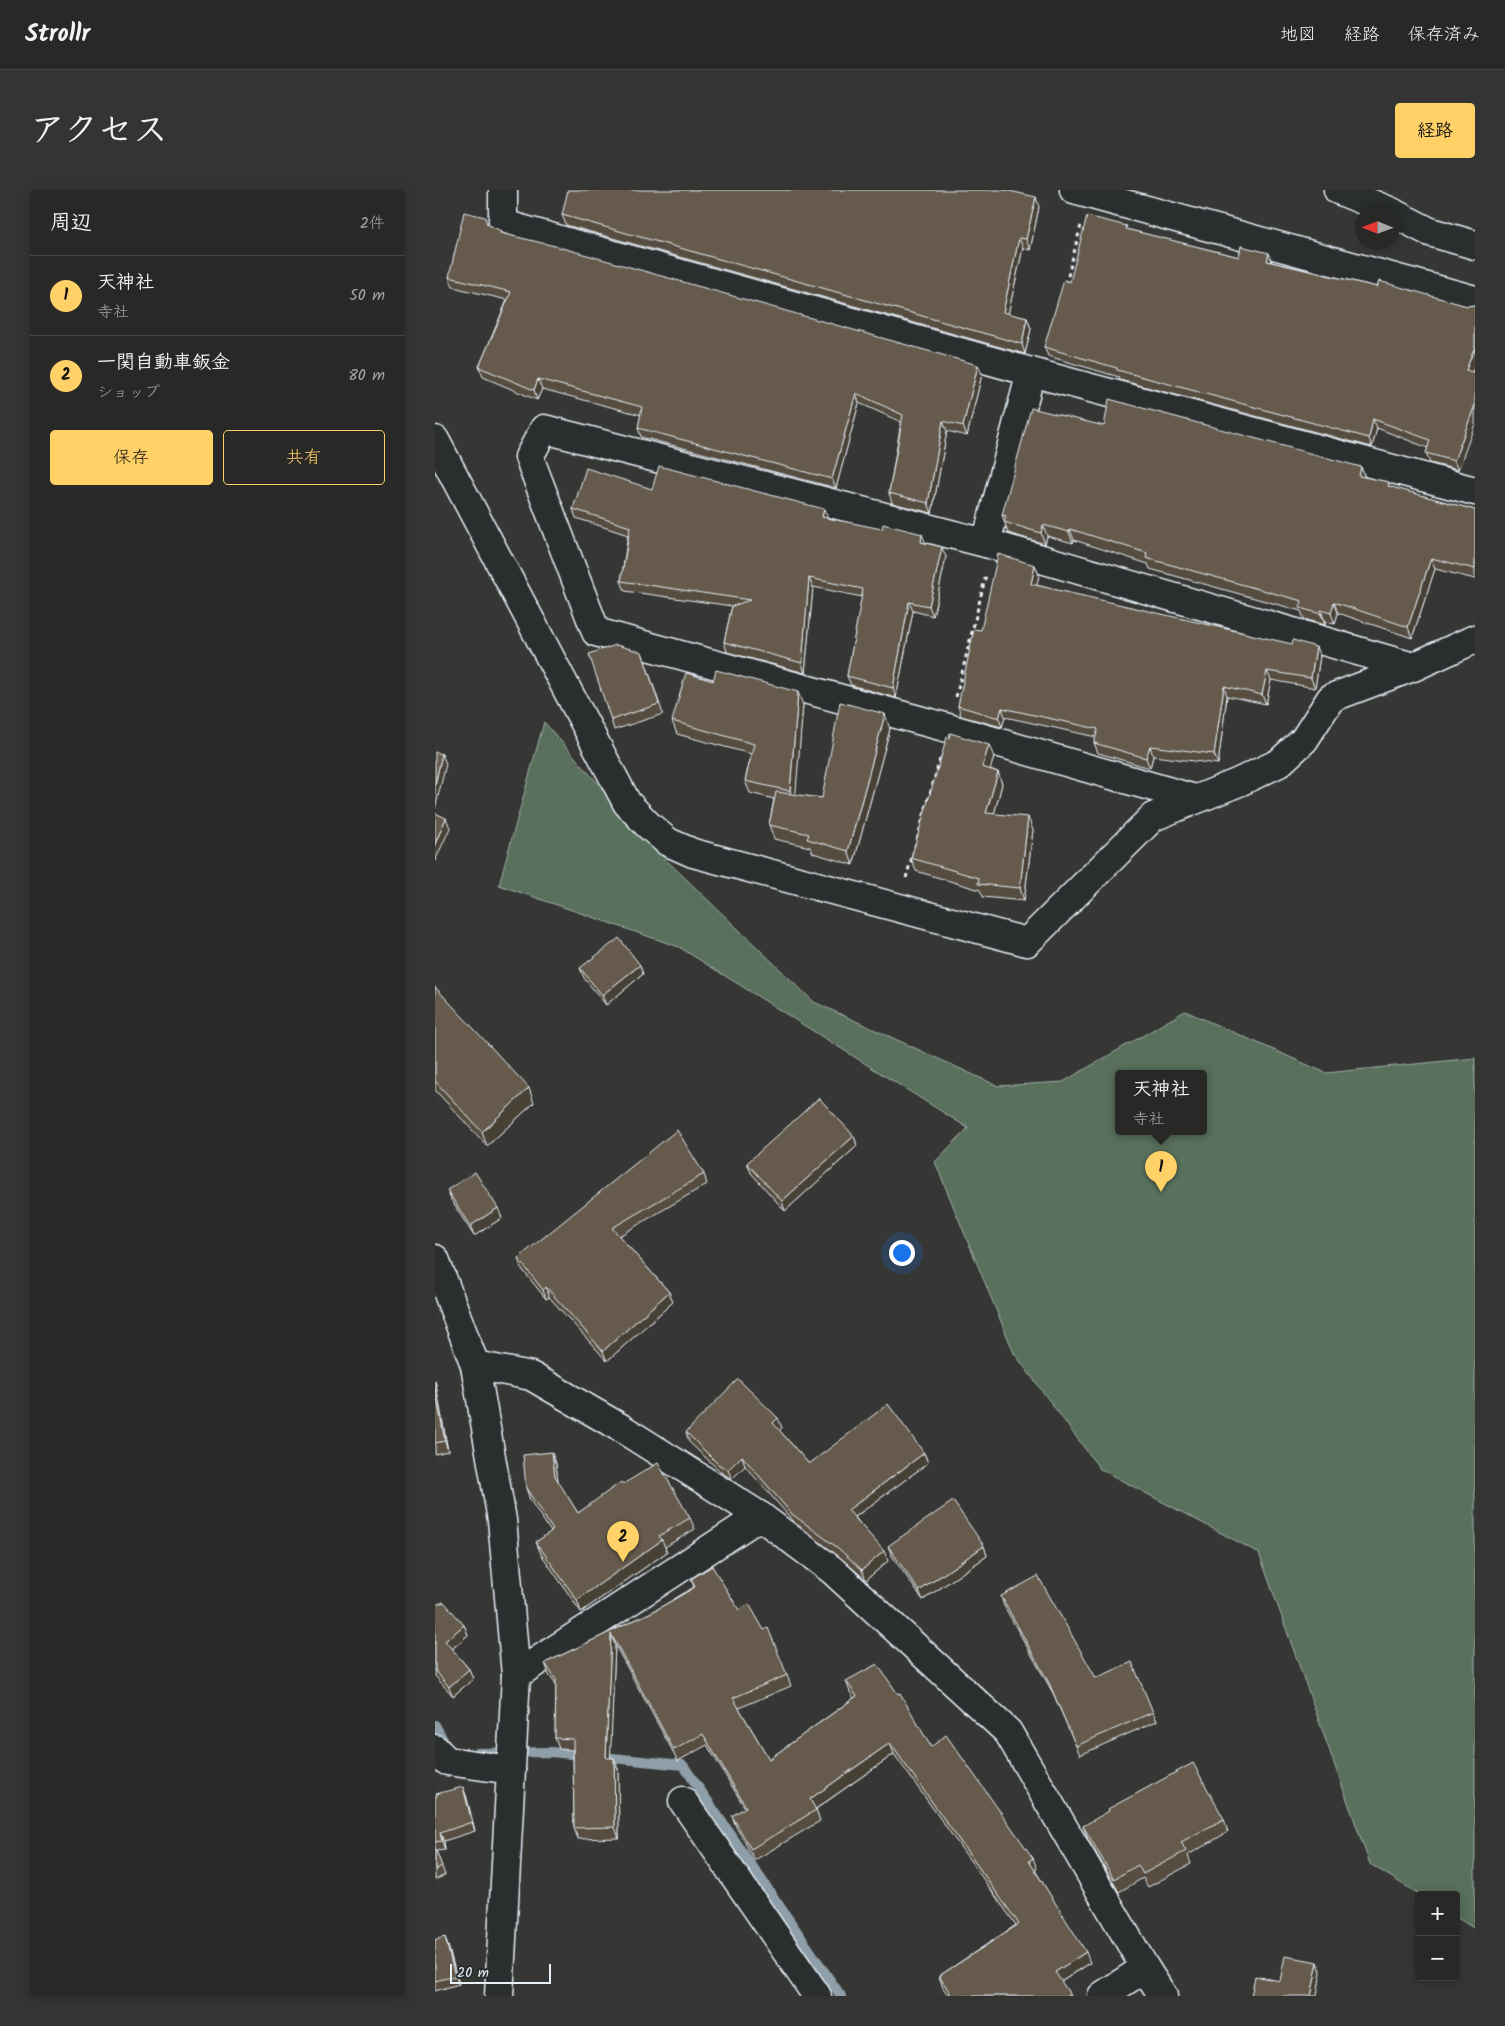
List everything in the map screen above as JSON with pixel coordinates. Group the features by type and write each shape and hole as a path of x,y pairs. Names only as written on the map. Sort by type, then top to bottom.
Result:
{"street":[{"path":"503,190 503,224 1031,372 1475,491"},
{"path":"1338,190 1373,205"},
{"path":"1081,192 1475,300"},
{"path":"1400,217 1430,232 1475,244"},
{"path":"986,543 1031,372"},
{"path":"1195,799 949,728 596,632 529,457 545,429 986,543 1413,667"},
{"path":"435,440 627,802 668,842 693,853 1027,942 1153,817 1239,782 1279,763 1304,740 1331,698 1413,667 1475,639"},
{"path":"435,1259 475,1365 502,1520 516,1674 511,1770 494,1995"},
{"path":"475,1365 531,1376 621,1428 760,1516 832,1570 1008,1732 1163,1996"},
{"path":"516,1674 760,1516"},
{"path":"435,1749 447,1761 511,1770"},
{"path":"683,1801 817,1996"},
{"path":"1102,1996 1145,1968"}],"path":[{"path":"1065,289 1081,192"}],"green space":[{"path":"544,722 659,853 814,1002 998,1086 1063,1082 1185,1011 1326,1073 1475,1058 1475,1929 1460,1920 1460,1891 1415,1892 1370,1864 1259,1553 1100,1469 1014,1353 935,1162 968,1128 679,947 499,885"}],"building":[{"path":"568,190 1005,190 1036,197 1026,239 1019,238 1003,312 1027,318 1022,344 562,215"},
{"path":"464,212 485,217 487,224 501,231 500,233 555,246 978,365 963,426 943,421 928,503 889,493 903,415 856,393 832,479 638,428 642,407 538,379 534,390 479,367 511,292 449,277"},
{"path":"1087,216 1127,226 1126,229 1239,257 1241,246 1269,253 1267,261 1377,287 1379,281 1467,306 1475,305 1475,347 1466,370 1475,373 1475,405 1454,461 1426,453 1430,440 1373,419 1369,438 1117,370 1117,368 1044,347 1064,280 1070,282"},
{"path":"1109,399 1361,467 1359,476 1389,482 1388,486 1475,510 1475,569 1431,558 1408,627 1334,602 1331,613 1321,610 1321,614 1300,608 1302,601 1146,558 1147,553 1070,529 1069,532 1043,525 1041,533 1004,522 1006,516 1002,515 1031,408 1104,426"},
{"path":"659,466 824,509 822,517 882,529 883,524 922,534 921,542 942,547 929,606 909,602 893,688 847,676 863,589 809,578 802,663 724,642 732,606 750,600 621,581 630,527 573,509 586,468 652,489"},
{"path":"998,554 1035,565 1031,584 1292,644 1293,640 1316,647 1311,678 1267,671 1262,695 1224,686 1214,754 1150,746 1146,758 1094,743 1098,729 1002,708 999,718 958,706 974,629 981,630"},
{"path":"616,645 642,652 659,704 611,720 589,654"},
{"path":"716,670 798,692 790,791 745,781 754,744 672,721 686,673 713,681"},
{"path":"840,702 885,714 848,851 807,839 809,834 769,825 776,792 822,798"},
{"path":"950,733 989,745 982,767 998,772 986,813 1028,817 1020,888 978,884 979,878 911,858 947,737 949,738"},
{"path":"435,752 442,754 435,785"},
{"path":"435,813 446,818 435,844"},
{"path":"619,938 640,965 602,995 580,968"},
{"path":"435,987 529,1088 482,1132 435,1081"},
{"path":"819,1098 854,1136 782,1201 747,1163"},
{"path":"677,1130 704,1174 612,1228 669,1292 603,1351 546,1287 543,1290 518,1258"},
{"path":"475,1172 498,1208 470,1226 447,1190"},
{"path":"738,1379 778,1418 773,1423 809,1464 888,1404 924,1453 848,1510 884,1551 862,1570 838,1548 792,1514 742,1456 728,1470 718,1464 686,1432"},
{"path":"435,1389 445,1441 435,1443"},
{"path":"552,1452 555,1476 578,1513 621,1482 623,1484 658,1463 690,1518 659,1536 662,1540 577,1600 536,1542 553,1530 526,1488 523,1455"},
{"path":"953,1501 984,1546 919,1591 888,1546"},
{"path":"712,1566 739,1610 749,1604 764,1630 768,1628 787,1675 733,1698 769,1759 857,1696 846,1681 877,1664 898,1694 900,1693 931,1747 946,1735 1033,1858 1029,1861 1086,1952 1055,1972 1071,1996 952,1996 939,1976 1019,1924 890,1743 810,1799 816,1810 751,1849 732,1816 746,1807 703,1734 674,1750 611,1634 606,1758 614,1758 615,1827 574,1828 573,1739 555,1738 556,1680 545,1663 656,1610 695,1587 691,1579"},
{"path":"1038,1576 1096,1678 1132,1662 1153,1712 1076,1746 1049,1683 1001,1596"},
{"path":"444,1602 464,1625 445,1641 469,1669 449,1687 435,1670 435,1605"},
{"path":"1193,1763 1224,1819 1181,1842 1186,1851 1143,1874 1138,1865 1114,1879 1083,1826 1109,1811 1108,1809"},
{"path":"463,1787 472,1822 440,1833 442,1841 435,1842 436,1794"},
{"path":"435,1848 442,1866 435,1870"},
{"path":"445,1937 455,1976 435,1981 435,1940"},
{"path":"1285,1956 1318,1962 1311,1996 1251,1996 1255,1976 1280,1981"}],"waterway":[{"path":"435,1725 448,1749"},
{"path":"477,1753 551,1752 683,1765 841,1996"}],"place":[{"name":"天神社","path":"1161,1192"},
{"name":"一関自動車鈑金","path":"623,1562"}]}
